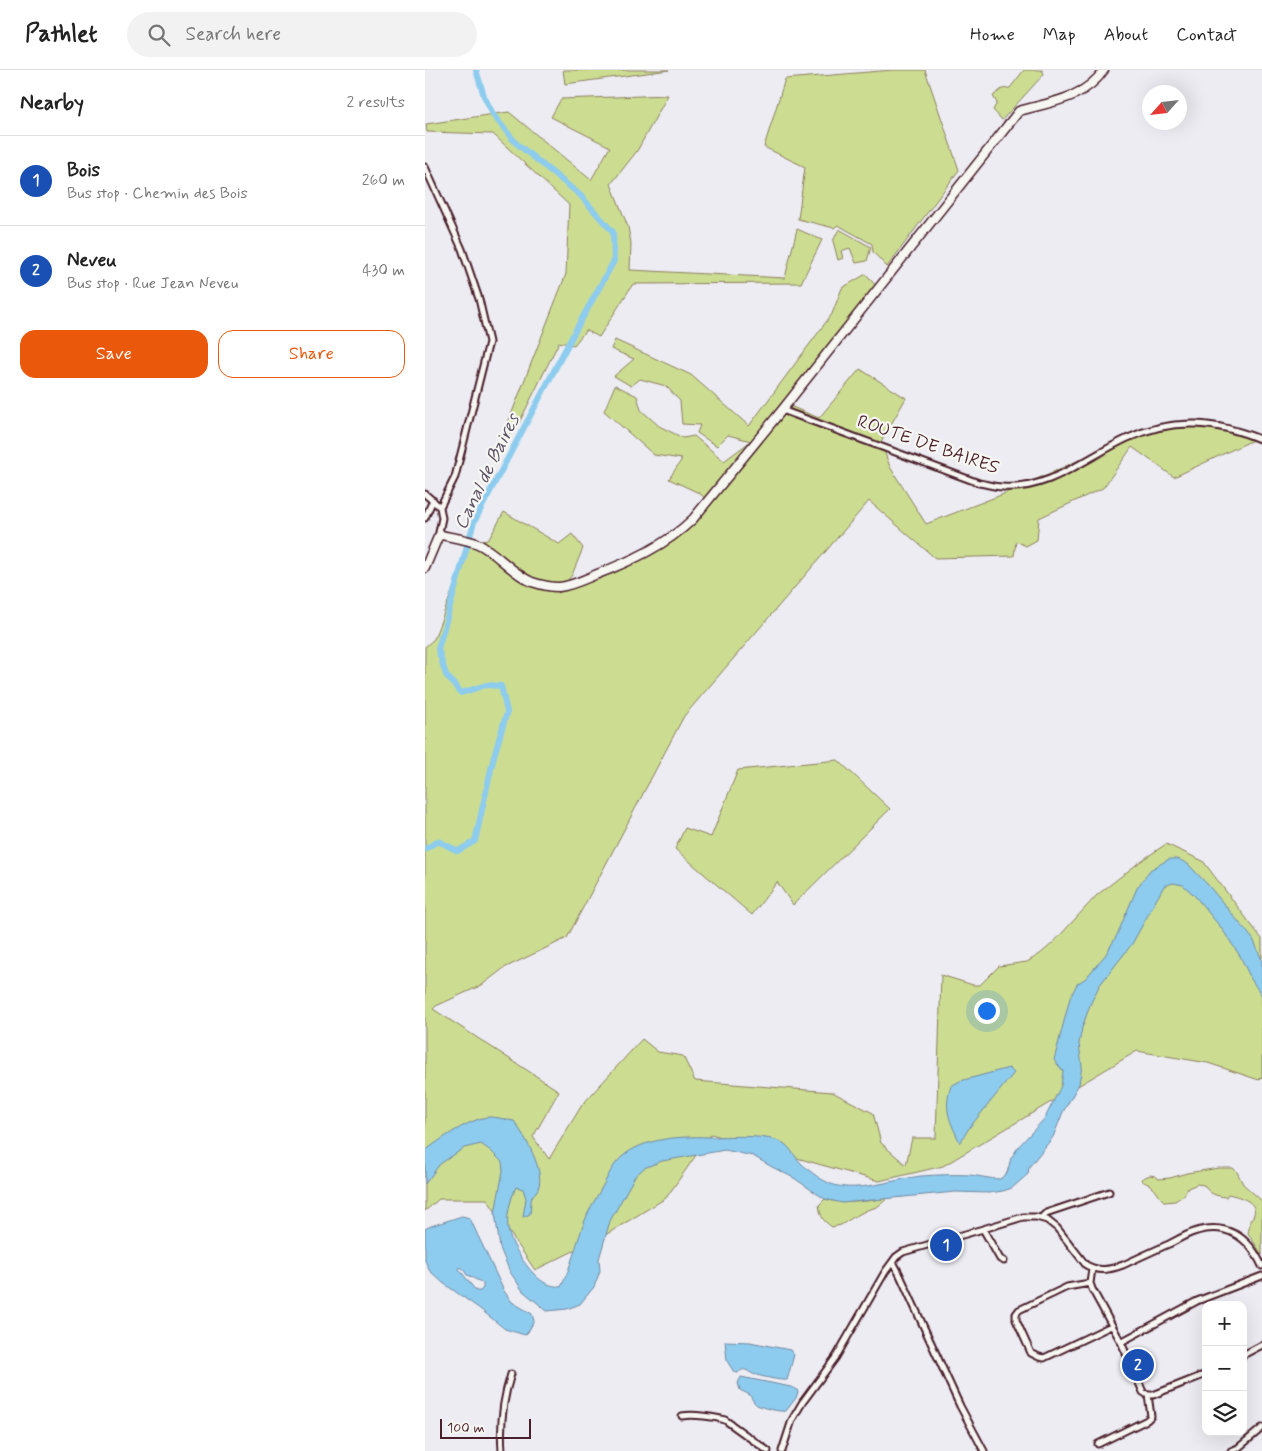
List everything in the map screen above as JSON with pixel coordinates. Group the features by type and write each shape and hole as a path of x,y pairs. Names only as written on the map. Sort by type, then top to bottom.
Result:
{"street":[{"path":"438,537 443,535 477,544 522,577 540,584 560,587 606,571 660,546 693,519 1019,111 1080,93 1104,71"},
{"path":"425,168 462,248 479,298 489,342 455,477 440,507"},
{"name":"ROUTE DE BAIRES","path":"782,410 979,483 1002,487 1025,486 1052,478 1127,438 1178,424 1212,424 1247,433 1262,440"},
{"path":"425,494 440,507 442,518 438,537 425,568"},
{"path":"425,518 433,500"},
{"path":"1041,1218 1045,1213 1109,1192"},
{"path":"782,1451 792,1420 836,1357 885,1272 896,1257 903,1252 1023,1217 1047,1220 1057,1228 1086,1265 1092,1269 1111,1269 1193,1233 1207,1229 1230,1232 1244,1240 1254,1250 1262,1266"},
{"path":"983,1230 1000,1259 1005,1261"},
{"path":"893,1262 983,1451"},
{"path":"1092,1269 1090,1283 1121,1342 1143,1392 1148,1396 1153,1396 1202,1376"},
{"path":"1121,1342 1197,1301 1262,1276"},
{"path":"1090,1283 1067,1287 1019,1310 1015,1320 1031,1353 1044,1358 1050,1356 1111,1326"},
{"path":"1247,1354 1262,1345"},
{"path":"502,1451 502,1418 511,1374"},
{"path":"1098,1444 1147,1420 1151,1416 1148,1396"},
{"path":"683,1416 689,1415 725,1420 768,1451"},
{"path":"1231,1451 1238,1448 1262,1428"}],"green space":[{"path":"563,70 669,70 565,84"},
{"path":"893,70 925,70 959,170 887,267 873,252 872,244 838,225 834,228 798,219 805,167 764,147 785,79"},
{"path":"1024,70 1042,70 1044,74 1002,120 993,110 997,103 993,96 1002,89 1010,88"},
{"path":"668,95 637,151 611,184 628,227 631,243 630,270 785,278 797,229 822,240 801,283 633,284 599,337 586,330 574,345 559,342 515,431 502,438 566,274 569,205 493,134 427,132 426,124 509,112 591,180 610,147 551,117 561,99"},
{"path":"839,229 871,247 867,261 856,263 850,248 841,251 843,258 838,260 833,241"},
{"path":"866,274 876,286 785,404 819,418 860,369 906,398 881,442 890,467 926,524 1001,495 1144,431 1203,423 1253,440 1174,477 1132,447 1103,488 1039,518 1037,540 1026,546 1016,541 1014,556 935,558 869,501 684,716 567,938 504,968 482,985 433,1009 559,1091 533,1137 549,1159 582,1105 642,1039 658,1052 683,1056 695,1081 832,1092 873,1113 881,1143 906,1165 912,1138 936,1138 941,975 973,985 980,985 999,966 1027,962 1053,943 1097,895 1166,844 1203,861 1262,939 1262,1077 1259,1080 1208,1063 1137,1051 943,1166 879,1181 711,1134 666,1198 602,1237 535,1270 487,1199 439,1199 425,1211 425,647 434,639 471,541 489,539 504,512 559,544 572,534 583,548 572,575 558,593 615,573 672,542 712,504 699,493 669,479 682,459 654,455 604,411 615,385 637,396 641,410 659,426 683,438 694,436 724,461 751,441 728,435 717,446 697,433 700,425 682,424 680,401 666,386 640,379 631,386 614,376 634,359 611,349 615,340 691,375 749,426 832,314 842,288"},
{"path":"838,760 890,809 793,905 777,882 752,915 675,849 685,828 711,837 738,770"},
{"path":"1219,1168 1233,1168 1243,1184 1262,1201 1262,1255 1248,1233 1254,1209 1250,1202 1228,1194 1226,1197 1216,1195 1208,1191 1204,1185 1197,1184 1188,1188 1184,1195 1175,1201 1165,1202 1150,1185 1141,1179 1150,1175 1159,1179 1170,1178"},
{"path":"888,1198 877,1207 867,1210 841,1225 832,1227 820,1213 819,1205 825,1199 849,1202"}],"water":[{"path":"1169,859 1178,859 1188,864 1253,939 1262,960 1262,996 1240,956 1222,929 1194,895 1183,885 1173,883 1164,886 1132,944 1099,986 1090,1005 1079,1044 1082,1066 1079,1084 1063,1112 1053,1137 1029,1167 1028,1174 1012,1188 989,1193 955,1192 842,1203 825,1199 794,1178 753,1156 725,1150 662,1161 644,1168 635,1176 610,1221 599,1259 600,1271 594,1287 580,1304 567,1309 547,1311 523,1291 510,1272 500,1248 495,1213 503,1171 502,1162 481,1144 464,1148 440,1164 425,1184 425,1151 439,1141 465,1125 483,1118 493,1117 514,1121 537,1163 540,1181 538,1189 532,1197 530,1214 523,1217 526,1198 523,1189 516,1187 509,1210 509,1233 518,1252 532,1272 544,1282 561,1287 568,1272 587,1214 616,1163 635,1148 659,1140 743,1136 762,1137 779,1141 786,1145 800,1162 817,1177 838,1186 869,1186 921,1176 939,1175 970,1175 1000,1179 1007,1173 1011,1158 1019,1146 1045,1118 1061,1086 1063,1071 1054,1060 1070,998 1077,984 1086,978 1106,954 1117,935 1137,888 1150,870"},
{"path":"1009,1068 1014,1073 969,1128 960,1143 948,1109 951,1086 960,1081"},
{"path":"462,1216 470,1218 504,1291 512,1302 532,1314 534,1321 525,1335 505,1329 443,1283 429,1270 425,1260 425,1229","holes":["460,1267 467,1275 483,1283 483,1288 480,1291 476,1291 459,1269"]},
{"path":"725,1341 750,1342 790,1350 794,1355 787,1380 760,1376 746,1370 741,1370 738,1373 734,1372 727,1361"},
{"path":"741,1377 791,1387 798,1392 796,1398 786,1411 767,1408 757,1405 750,1395 740,1390 738,1383"}],"waterway":[{"name":"Canal de Baires","path":"425,849 438,841 458,851 475,841 494,756 507,712 501,686 486,685 461,693 446,675 438,649 474,522 614,261 613,232 580,195 516,143 494,116 484,96 476,70"}],"place":[{"name":"Bois","path":"946,1245"},
{"name":"Neveu","path":"1138,1365"}]}
